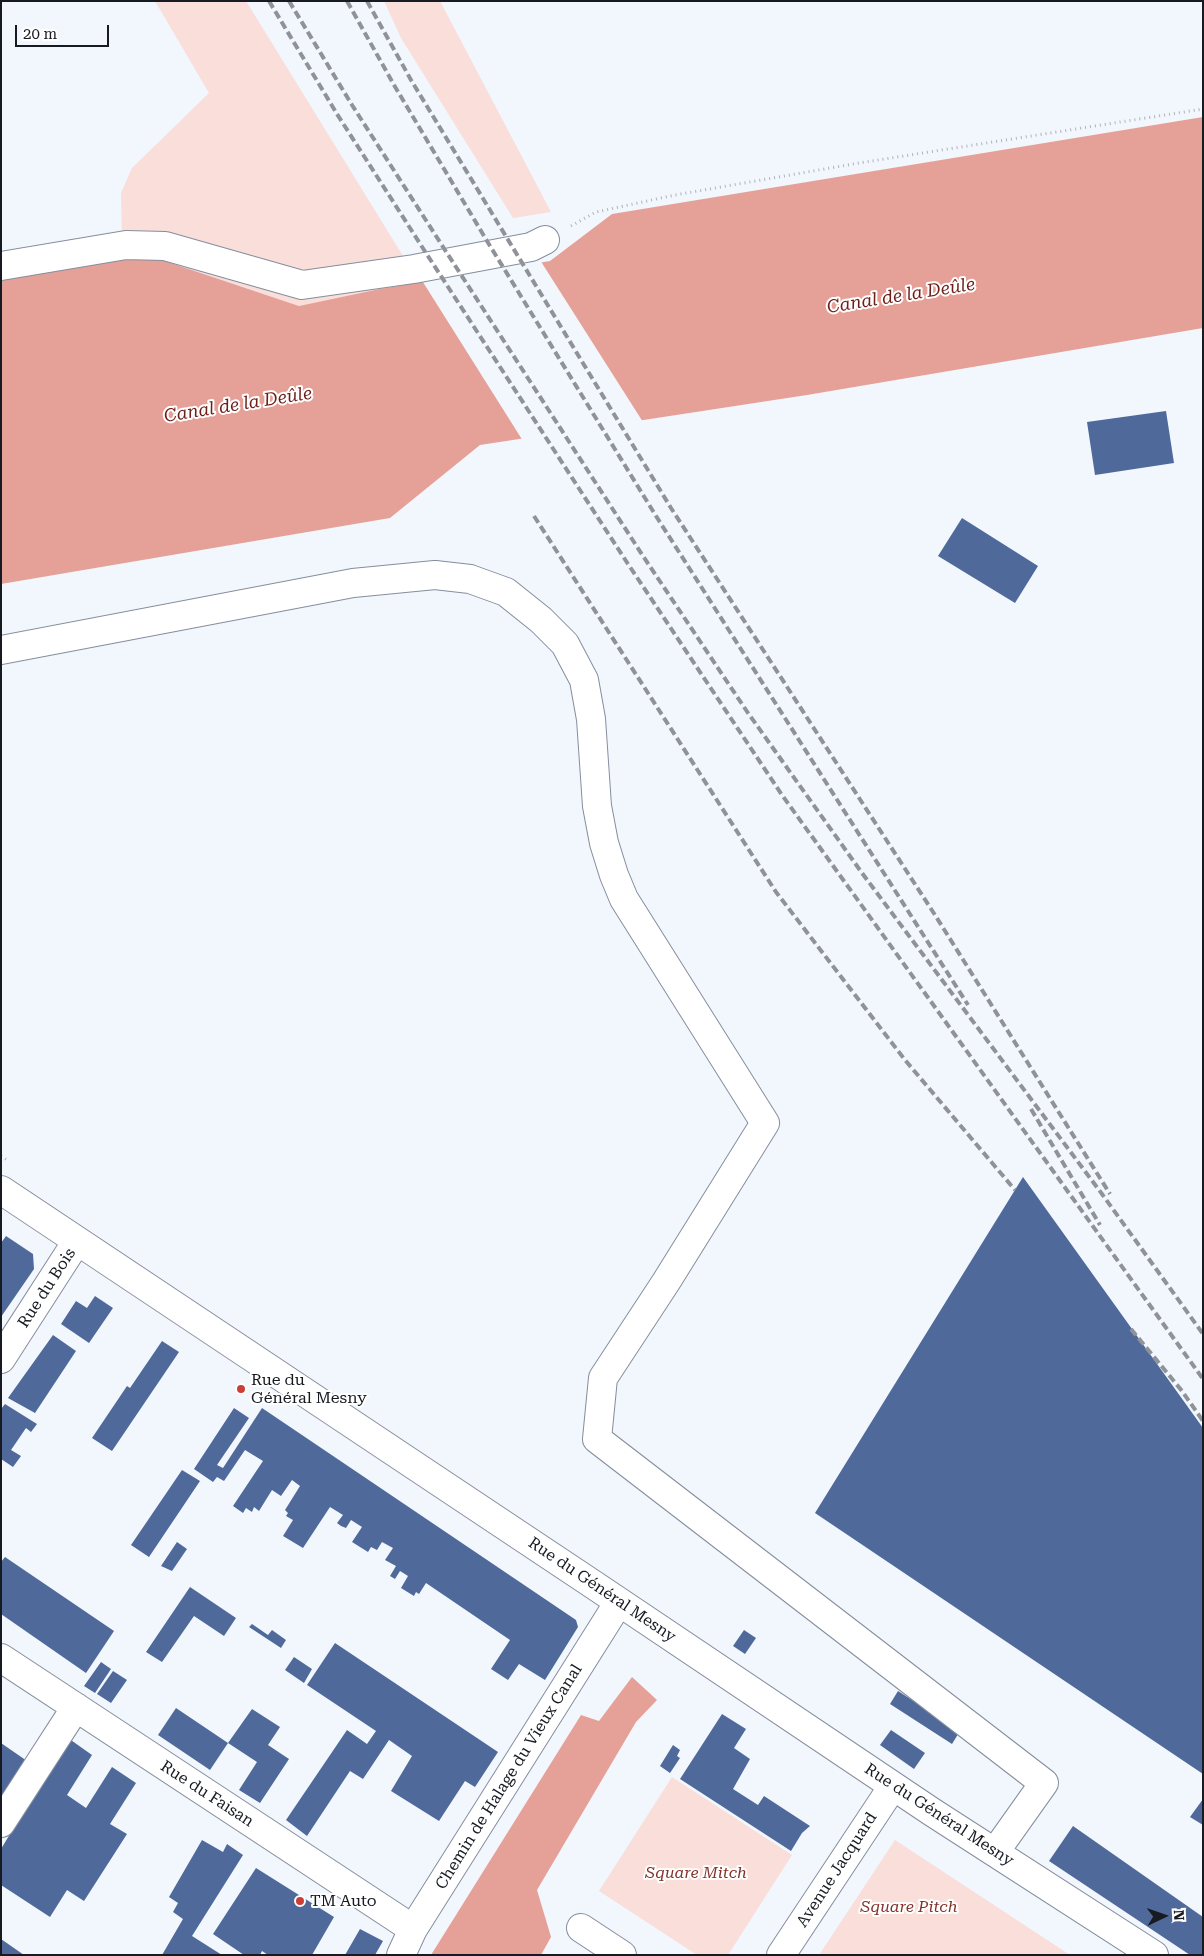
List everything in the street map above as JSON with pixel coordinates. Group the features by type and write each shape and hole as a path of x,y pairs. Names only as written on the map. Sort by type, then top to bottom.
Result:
{"street":[{"path":"1,266 126,245 165,246 302,285 414,269 531,246 545,240"},
{"path":"1,650 354,583 434,575 470,579 506,592 541,620 564,644 584,680 591,719 597,806 604,843 624,899 765,1123 666,1282 603,1378 597,1439 1044,1783 996,1852"},
{"name":"Rue du Général Mesny","path":"1,1190 893,1786 1154,1955"},
{"name":"Rue du Bois","path":"1,1359 77,1241"},
{"name":"Chemin de Halage du Vieux Canal","path":"401,1955 413,1929 619,1602"},
{"name":"Rue du Faisan","path":"1,1658 413,1929"},
{"path":"1,1823 76,1707"},
{"name":"Avenue Jacquard","path":"781,1955 893,1786"},
{"path":"581,1928 622,1955"}],"path":[{"path":"545,240 596,212 675,196 859,162 1203,109"}],"green space":[{"path":"155,1 246,1 419,282 299,306 147,255 122,240 121,193 132,168 209,93"},
{"path":"384,1 440,1 551,212 513,218 401,38"},
{"name":"Square Mitch","path":"672,1777 792,1855 728,1955 697,1955 599,1891"},
{"name":"Square Pitch","path":"895,1840 1070,1955 819,1955"}],"water":[{"name":"Canal de la Deûle","path":"1203,117 1203,328 807,395 480,445 390,518 1,584 1,279 147,255 299,306 380,289 550,261 612,214"},
{"path":"632,1677 657,1700 636,1722 537,1890 551,1937 541,1955 431,1955 581,1715 599,1721"}],"pier":[{"path":"540,260 643,422 523,441 421,279"}],"building":[{"path":"1166,411 1174,463 1095,475 1087,422"},
{"path":"962,518 1038,566 1015,603 938,556"},
{"path":"1023,1177 1203,1428 1203,1774 815,1513"},
{"path":"6,1236 33,1254 34,1269 1,1317 1,1243"},
{"path":"95,1296 113,1308 89,1343 61,1324 76,1301 87,1308"},
{"path":"53,1335 76,1351 35,1413 8,1398"},
{"path":"162,1341 179,1352 112,1451 92,1438 127,1386 130,1388"},
{"path":"5,1404 37,1424 31,1432 26,1428 11,1450 21,1456 13,1467 1,1459 1,1409"},
{"path":"234,1408 249,1418 217,1465 223,1468 262,1408 576,1620 578,1627 545,1680 519,1664 508,1680 491,1669 510,1640 426,1583 419,1594 416,1592 414,1596 401,1588 408,1576 400,1571 395,1579 390,1576 396,1566 385,1560 393,1548 382,1542 377,1550 371,1547 368,1552 352,1542 362,1527 351,1520 346,1528 341,1526 337,1523 343,1515 330,1507 303,1548 283,1536 293,1520 286,1516 288,1513 285,1510 300,1486 292,1480 281,1496 272,1490 259,1511 254,1507 252,1512 246,1508 243,1513 233,1506 263,1461 245,1450 224,1481 217,1477 213,1482 194,1469"},
{"path":"182,1470 200,1481 149,1557 131,1545"},
{"path":"177,1542 187,1549 172,1571 161,1566"},
{"path":"5,1557 114,1631 86,1673 1,1614 1,1562"},
{"path":"190,1587 236,1618 224,1636 194,1616 162,1662 146,1652"},
{"path":"252,1624 268,1635 272,1630 286,1640 281,1648 249,1627"},
{"path":"744,1630 756,1638 745,1654 733,1646"},
{"path":"335,1643 498,1752 475,1787 465,1781 439,1821 391,1791 412,1756 389,1740 363,1779 350,1771 307,1836 286,1820 347,1730 367,1744 376,1731 307,1685"},
{"path":"294,1657 312,1669 304,1683 285,1670"},
{"path":"101,1662 111,1669 95,1693 84,1686"},
{"path":"113,1671 127,1680 111,1703 97,1694"},
{"path":"898,1691 960,1731 952,1744 890,1704"},
{"path":"176,1708 228,1743 210,1770 158,1735"},
{"path":"252,1709 280,1727 268,1745 289,1759 260,1803 239,1790 257,1762 228,1743"},
{"path":"722,1714 746,1729 734,1748 750,1759 733,1789 758,1805 764,1796 810,1826 802,1833 791,1851 680,1779"},
{"path":"891,1730 925,1753 914,1769 880,1745"},
{"path":"68,1738 92,1755 67,1795 86,1808 112,1767 136,1783 110,1824 127,1834 84,1901 67,1890 50,1917 1,1885 1,1849"},
{"path":"1,1743 27,1761 1,1799"},
{"path":"673,1745 680,1750 677,1756 680,1758 670,1773 660,1766"},
{"path":"1203,1799 1203,1825 1190,1817"},
{"path":"1073,1826 1203,1917 1203,1955 1190,1955 1049,1861"},
{"path":"202,1840 223,1852 227,1844 243,1855 192,1936 222,1955 162,1955 183,1919 173,1912 178,1903 169,1897"},
{"path":"256,1868 334,1917 312,1955 268,1955 262,1951 260,1955 244,1955 213,1934"},
{"path":"360,1929 383,1941 375,1955 345,1955"},
{"path":"1,1939 24,1955 1,1955"}],"railway":[{"path":"269,1 337,114 426,253 628,564 782,795 1203,1379"},
{"path":"289,1 352,105 445,250 643,556 748,713 862,873 1102,1194 1203,1334"},
{"path":"347,1 394,85 487,241 656,516 968,1005"},
{"path":"367,1 411,80 671,508 935,915 1110,1194"},
{"path":"534,516 776,892 905,1060 1015,1190"},
{"path":"1031,1109 1100,1225"},
{"path":"1131,1329 1182,1391 1203,1421"}],"place":[{"name":"Rue du Général Mesny","path":"241,1389"},
{"name":"TM Auto","path":"300,1901"}]}
